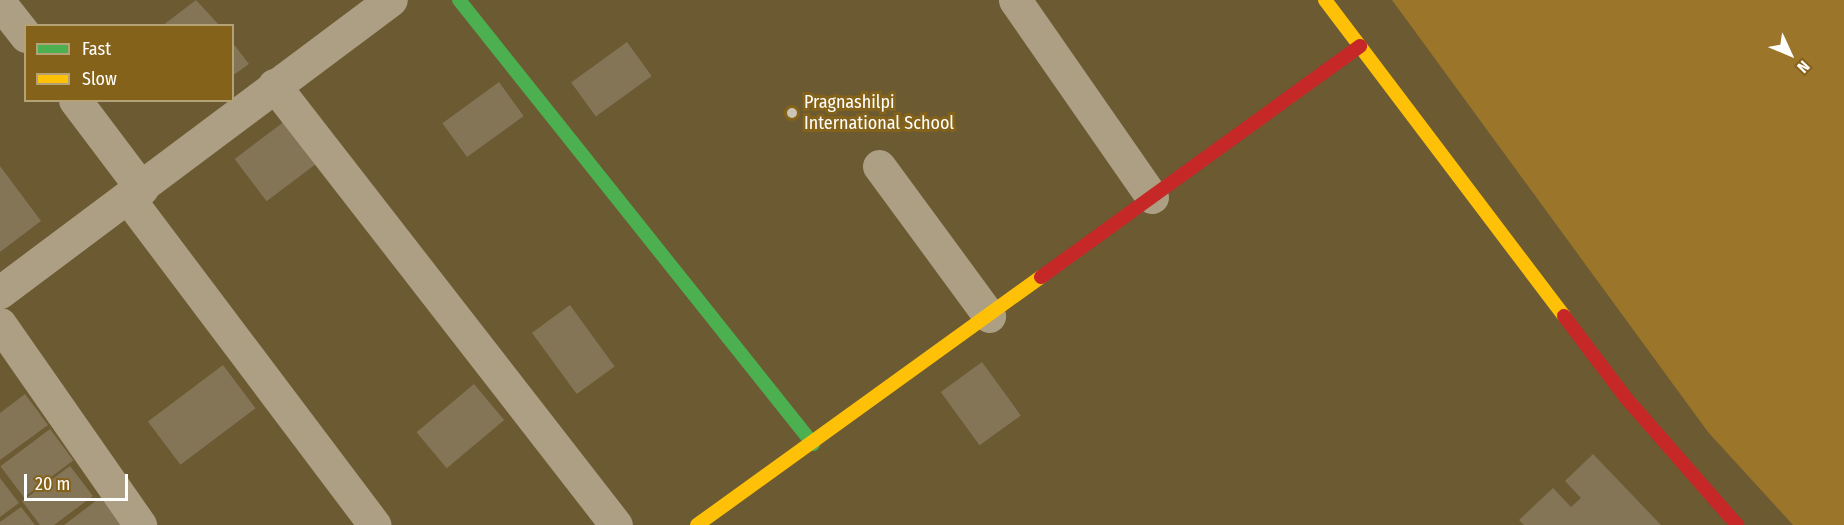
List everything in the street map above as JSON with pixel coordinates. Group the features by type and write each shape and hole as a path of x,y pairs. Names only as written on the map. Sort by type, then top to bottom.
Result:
{"street":[{"path":"0,292 135,194 274,85 392,0"},
{"path":"459,0 813,444"},
{"path":"1015,0 1152,197"},
{"path":"1325,0 1626,398 1737,525"},
{"path":"0,3 24,33"},
{"path":"697,525 813,444 1360,46"},
{"path":"274,85 616,525"},
{"path":"76,102 135,194 375,525"},
{"path":"879,166 989,316"},
{"path":"0,324 140,525"}],"shaded area":[{"path":"1392,0 1844,0 1844,525 1793,525 1708,432"}],"building":[{"path":"196,0 218,24 165,24"},
{"path":"627,42 652,76 596,117 571,83"},
{"path":"234,45 249,64 234,75"},
{"path":"499,82 524,116 467,157 442,123"},
{"path":"289,118 321,160 267,201 235,159"},
{"path":"0,166 41,221 0,252"},
{"path":"570,305 615,366 577,394 532,333"},
{"path":"982,362 1021,415 980,445 941,392"},
{"path":"223,365 255,408 180,465 148,422"},
{"path":"474,384 504,420 447,468 417,432"},
{"path":"25,394 48,425 0,460 0,413"},
{"path":"50,429 73,460 24,497 0,466"},
{"path":"1593,454 1661,525 1524,525 1519,520 1553,488 1571,507 1581,498 1565,481"},
{"path":"70,466 93,496 54,525 40,525 22,501"},
{"path":"0,478 19,503 0,517"},
{"path":"101,497 122,525 64,525"},
{"path":"21,507 35,525 0,525 0,522"}],"traffic: fast":[{"path":"459,0 813,444"}],"traffic: slow":[{"path":"1325,0 1564,316"},
{"path":"697,525 1041,277"}],"traffic: jam":[{"path":"1041,277 1360,46"},
{"path":"1564,316 1626,398 1737,525"}],"place":[{"name":"Pragnashilpi International School","path":"792,113"}]}
